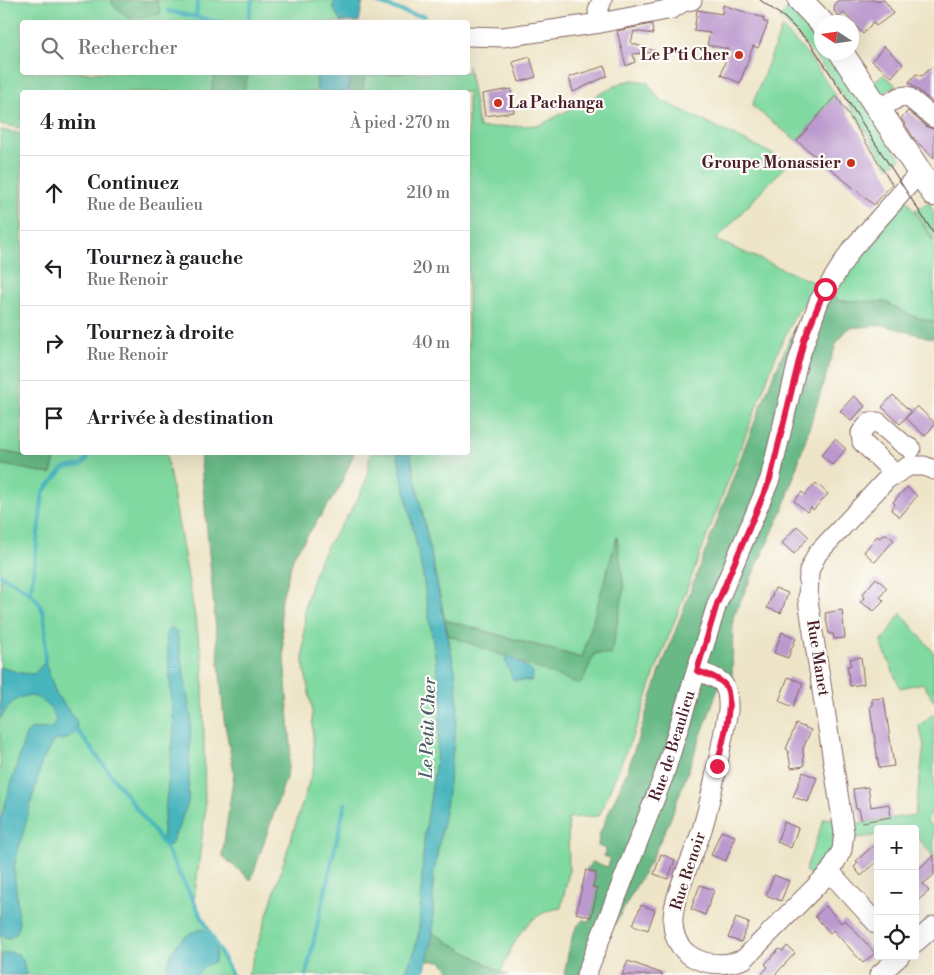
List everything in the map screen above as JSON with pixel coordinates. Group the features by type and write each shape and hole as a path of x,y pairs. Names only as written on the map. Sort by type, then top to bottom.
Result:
{"main road":[{"path":"846,60 934,194"}],"street":[{"path":"600,23 598,11 602,0"},
{"path":"470,36 503,37 600,23 672,9 683,2 692,0"},
{"path":"878,110 899,97 907,96 934,118"},
{"name":"Rue de Beaulieu","path":"586,975 664,775 717,604 770,479 798,361 819,301 851,250 920,172"},
{"path":"912,448 902,444 878,422 870,422 861,433 862,442 894,473 917,466 934,470"},
{"name":"Rue Manet","path":"830,872 842,850 844,832 808,600 809,570 823,547 894,473"},
{"name":"Rue Renoir","path":"697,671 712,676 724,684 729,696 728,711 703,827 673,912 673,930 680,946 692,957 710,964 728,964 744,959 830,872"},
{"path":"830,872 874,922"},
{"path":"919,939 934,926"},
{"path":"880,975 896,960"}],"green space":[{"path":"0,0 335,0 333,7 340,20 20,20 20,75 316,75 317,90 20,90 20,128 0,124"},
{"path":"112,0 157,0 161,14 129,19 112,4"},
{"path":"792,4 803,12 814,29 814,56 796,34 780,18"},
{"path":"782,27 808,55 836,95 797,141 752,106"},
{"path":"817,60 835,60 901,159 888,167"},
{"path":"214,75 248,75 244,90 211,90"},
{"path":"350,75 365,75 362,90 349,90"},
{"path":"470,75 479,128 540,125 623,82 633,80 647,82 659,99 789,162 716,240 817,284 816,291 803,304 793,319 777,353 654,675 640,718 599,816 568,818 569,872 561,908 549,911 530,922 516,940 501,972 433,933 433,877 447,800 455,671 448,635 579,683 595,653 611,654 624,589 617,539 582,658 445,620 410,455 470,455 470,90 362,90 365,76"},
{"path":"883,75 896,85 882,94 872,82"},
{"path":"0,130 20,134 20,455 0,451"},
{"path":"905,197 934,243 934,322 912,316 886,302 840,301 834,297 863,251"},
{"path":"929,202 934,213 934,241 915,210"},
{"path":"834,297 840,301 886,302 912,316 934,322 934,339 883,325 848,328 836,344 784,507 733,617 732,682 721,681 670,820 651,860 586,975 564,975 572,938 578,925 583,920 590,921 597,888 593,887 596,873 586,870 592,862 608,867 610,859 604,856 606,849 598,846 599,835 628,769 659,674 773,376 802,313 813,316 819,301"},
{"path":"0,451 37,458 38,455 56,455 51,474 0,464"},
{"path":"21,455 38,455 37,458"},
{"path":"56,455 166,455 203,662 205,813 194,902 232,975 0,975 0,464 51,474"},
{"path":"200,455 353,455 339,489 294,555 280,605 291,747 287,775 251,880 222,856 234,773 224,719"},
{"path":"370,455 397,455 422,570 442,701 436,761 424,840 419,931 414,953 404,975 248,975 314,766 312,708 303,662 305,606 316,568 327,546 356,503 367,478"},
{"path":"617,537 624,589 611,655 595,653 582,682 579,684 448,635 445,620 582,658"},
{"path":"901,613 934,653 934,702 923,683 900,688 881,643"},
{"path":"934,713 934,807 927,821 934,829 934,857 919,839 919,825 874,825 874,836 852,839 851,824 915,815 924,745 919,726"},
{"path":"824,818 833,819 835,833 833,846 821,869 818,868 812,875 805,871"},
{"path":"433,933 508,975 451,975 447,967 440,961 427,961"}],"water":[{"path":"335,0 363,0 359,20 340,20 333,7"},
{"path":"316,75 350,75 349,90 317,90"},
{"name":"Le Petit Cher","path":"397,455 410,455 455,671 458,707 447,800 433,877 433,933 424,975 404,975 414,953 419,931 424,840 436,761 442,701 422,570"},
{"path":"171,627 177,632 191,718 188,803 171,845 165,846 162,838 174,730 166,632"},
{"path":"507,655 533,673 531,681 513,680 505,661"},
{"path":"45,662 56,694 76,720 78,731 67,739 53,741 42,762 14,867 19,922 17,933 10,938 0,936 0,821 26,734 32,729 52,728 56,721 44,702 32,696 19,698 10,705 0,719 0,667 21,673 34,674"},
{"path":"203,929 211,935 215,943 215,962 205,966 196,975 166,975 169,959 177,945 188,935"},
{"path":"10,952 18,954 23,961 26,975 0,975 2,954"}],"building":[{"path":"839,0 884,0 894,13 876,26 873,22 863,34 859,30 859,15 846,15 844,13 837,15 834,11 835,3"},
{"path":"723,5 764,18 763,21 768,23 758,48 753,46 740,83 721,75 729,49 707,45 710,33 694,31 697,10 722,14"},
{"path":"652,24 653,34 634,31 631,43 658,52 633,54 635,62 626,66 617,31"},
{"path":"884,46 903,64 892,77 872,61"},
{"path":"530,57 536,77 519,82 513,62"},
{"path":"934,65 934,103 909,82 916,74 922,76"},
{"path":"605,66 607,76 573,92 569,77"},
{"name":"La Pachanga","path":"511,89 514,112 485,116 482,94"},
{"name":"Groupe Monassier","path":"836,95 892,184 874,205 797,141"},
{"path":"908,111 927,127 934,129 934,158 915,140 901,118"},
{"path":"893,395 911,412 900,424 882,407"},
{"path":"854,396 865,406 851,421 840,411"},
{"path":"917,406 934,422 934,425 925,436 906,418"},
{"path":"835,439 846,449 832,465 821,455"},
{"path":"816,483 828,494 813,510 811,507 807,512 794,501 802,492 805,495"},
{"path":"907,487 917,496 900,517 891,510 895,504 893,502"},
{"path":"797,526 809,537 794,554 782,543"},
{"path":"885,533 894,540 875,562 864,552 877,536 880,538"},
{"path":"876,578 887,588 880,597 884,601 874,611 860,602 865,597 862,595"},
{"path":"775,588 788,593 781,613 767,608"},
{"path":"842,610 845,638 834,639 833,634 829,634 825,613"},
{"path":"782,632 796,638 788,658 774,653"},
{"path":"861,657 864,684 850,686 847,666 851,665 850,659"},
{"path":"788,677 803,683 793,707 779,701"},
{"path":"884,698 894,766 879,768 870,706 872,706 872,699"},
{"path":"796,724 811,730 803,749 804,766 791,768 788,750 786,749"},
{"path":"803,772 817,778 808,802 793,797"},
{"path":"868,787 871,807 889,804 891,817 862,822 859,809 856,809 853,789"},
{"path":"784,822 798,828 791,848 777,842"},
{"path":"721,831 735,836 726,861 711,855"},
{"path":"873,846 874,847 874,865 861,876 854,867 858,863 856,861"},
{"path":"661,854 675,860 668,879 654,874"},
{"path":"934,855 934,875 923,884 929,891 919,900 919,870"},
{"path":"586,870 596,873 593,887 597,888 596,897 591,917 576,913"},
{"path":"774,875 789,881 781,901 766,895"},
{"path":"700,885 714,890 705,915 691,909"},
{"path":"641,905 655,910 648,930 633,925"},
{"path":"826,906 841,923 845,920 874,954 863,963 833,930 830,933 815,916"},
{"path":"736,918 749,923 741,942 728,938"},
{"path":"787,946 795,953 775,975 761,975 768,967 765,964 779,949 783,951"},
{"path":"628,961 663,974 663,975 622,975"}],"waterway":[{"path":"196,16 198,0"},
{"path":"248,20 252,0"},
{"path":"371,0 410,14 425,16"},
{"path":"168,11 210,20"},
{"path":"31,592 43,492 64,468 82,465 89,455"},
{"path":"0,575 29,592 42,608 45,629 45,662"},
{"path":"78,731 165,846 232,975"},
{"path":"306,975 345,804"}],"tram line":[{"path":"760,0 785,18 811,44 934,234"}],"place":[{"name":"Le P'ti Cher","path":"739,55"},
{"name":"La Pachanga","path":"498,103"},
{"name":"Groupe Monassier","path":"851,163"}],"route":[{"path":"717,766 728,711 729,696 727,689 721,681 697,671 717,604 770,479 804,340 825,289"}]}
